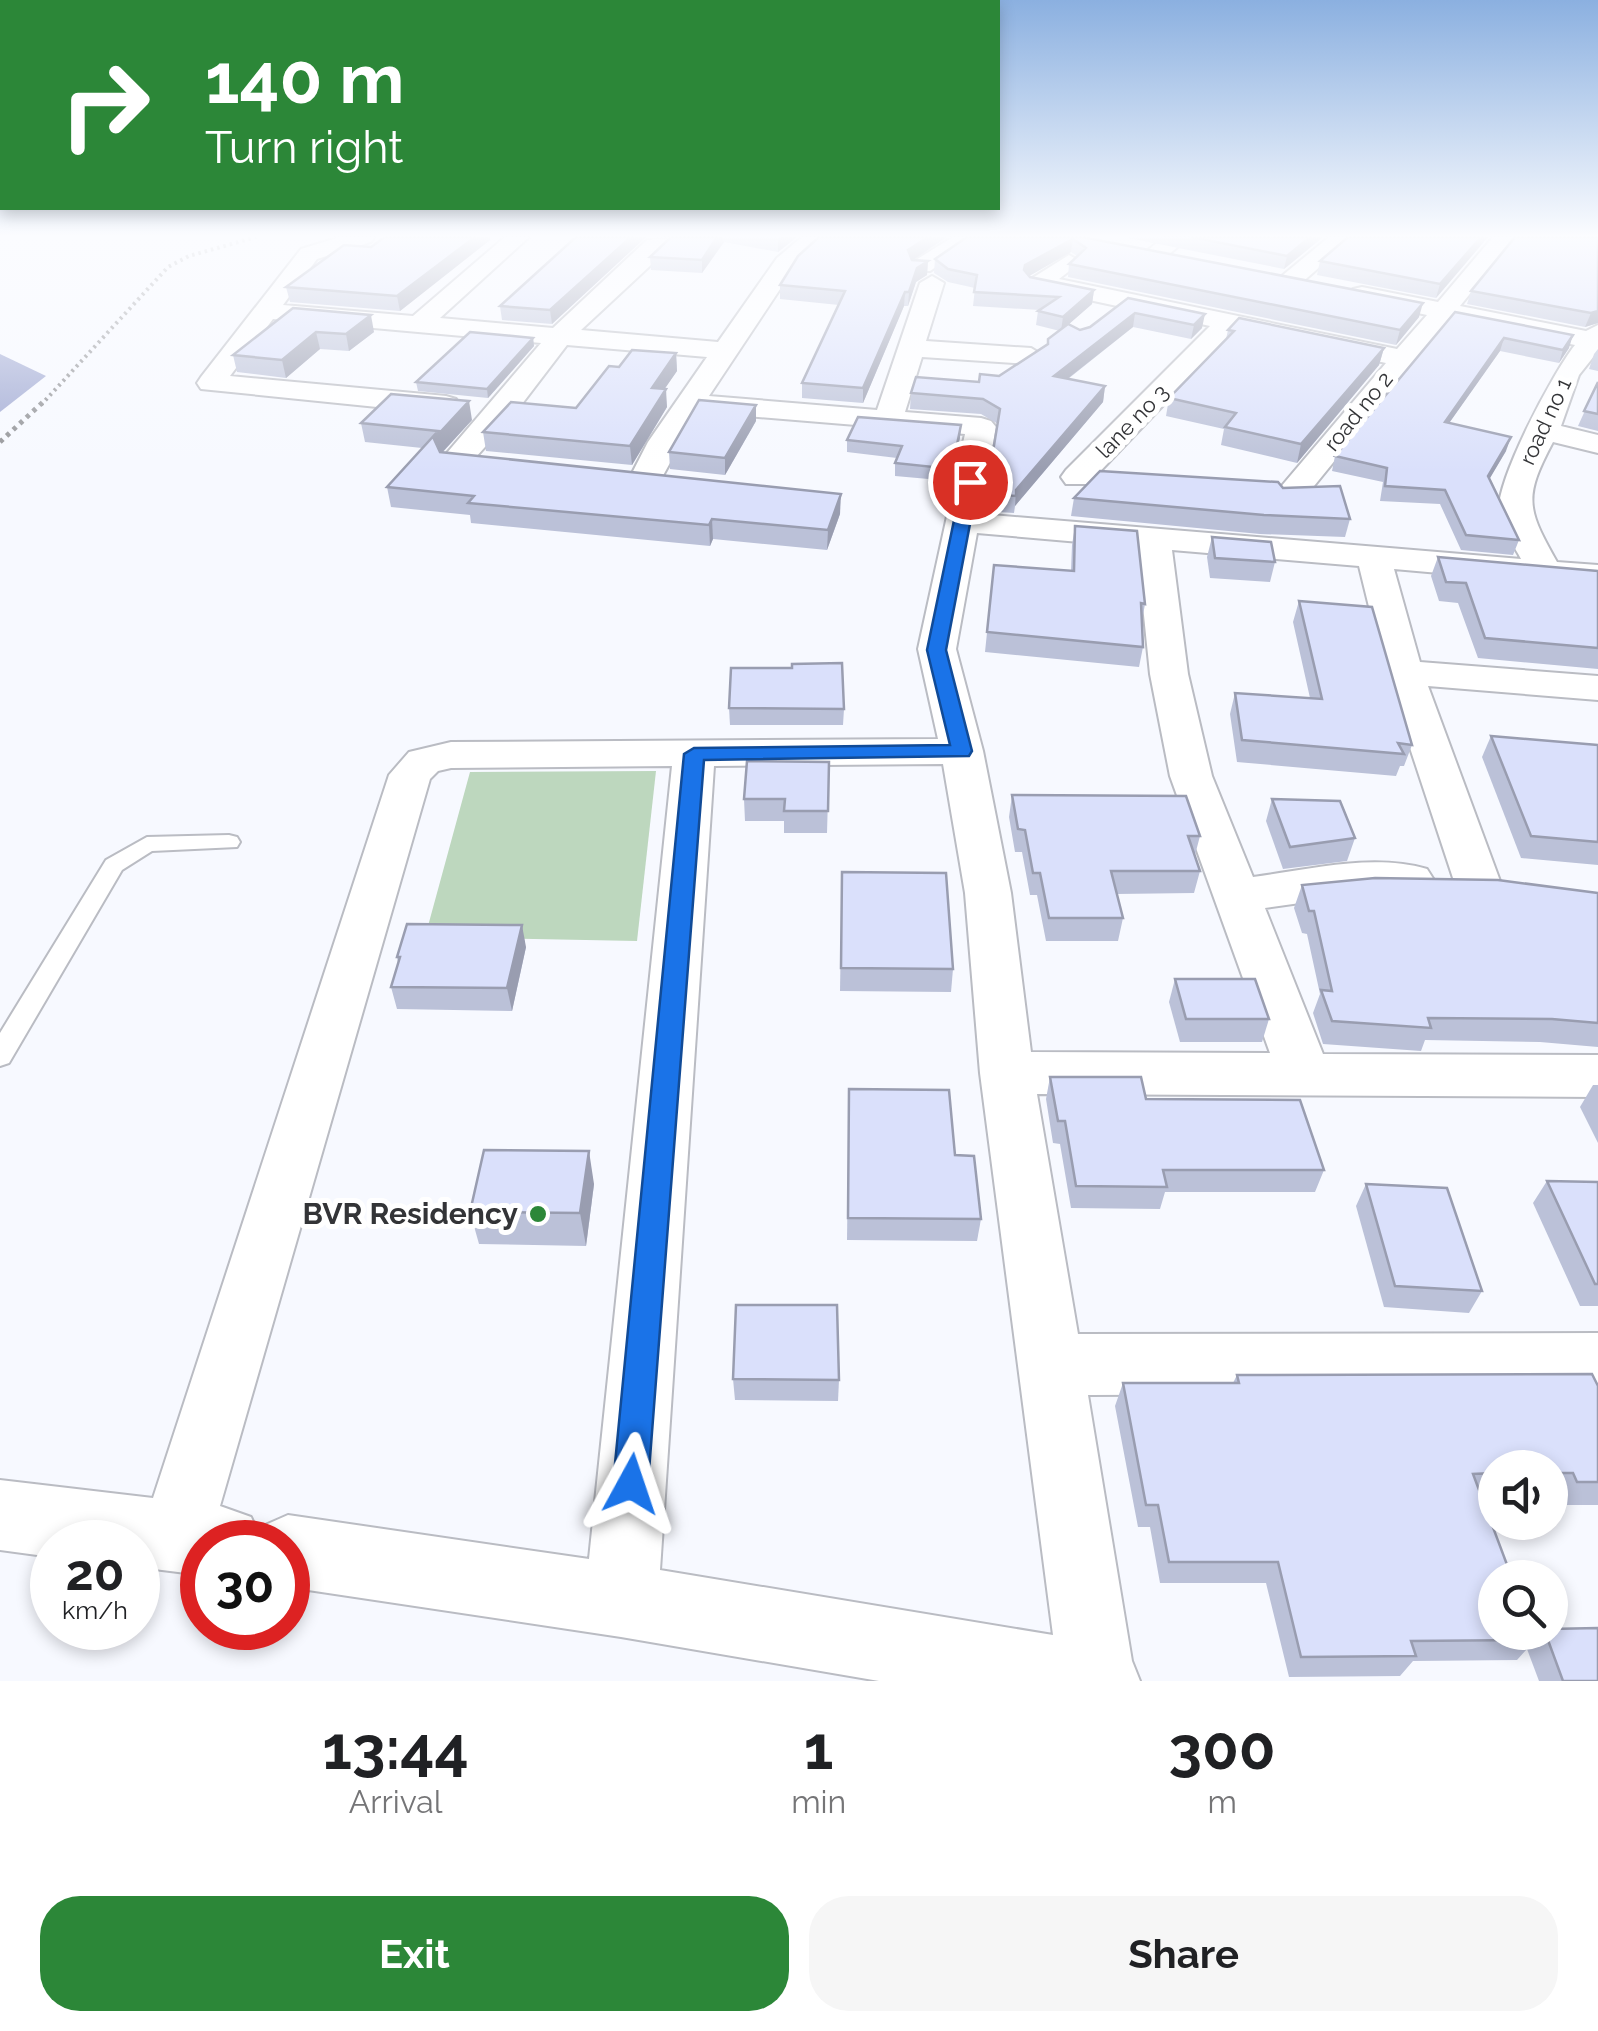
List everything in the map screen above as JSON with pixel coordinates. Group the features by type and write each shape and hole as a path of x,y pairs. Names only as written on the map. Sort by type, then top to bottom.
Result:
{"street":[{"path":"264,315 211,383 502,410"},
{"path":"324,315 728,351"},
{"path":"420,323 429,315"},
{"path":"493,465 455,461 581,315"},
{"path":"644,481 663,442 751,315"},
{"path":"888,420 917,315"},
{"path":"1091,322 1099,315"},
{"path":"1195,315 1402,358"},
{"name":"road no 2","path":"1290,495 1437,315"},
{"path":"1473,315 1597,337"},
{"name":"lane no 3","path":"1077,478 1228,322"},
{"name":"road no 1","path":"1546,571 1522,532 1514,503 1519,476 1544,432 1566,374 1597,337"},
{"path":"909,348 1031,356"},
{"path":"1566,374 1598,380"},
{"path":"310,1555 621,1600 1100,1680 1007,1073 988,893 962,751 937,650 981,427 693,404"},
{"path":"1544,432 1598,444"},
{"path":"606,477 681,484"},
{"path":"961,522 1598,576"},
{"path":"1153,536 1169,674 1191,776 1304,1074"},
{"path":"1239,895 1350,880 1494,883 1404,672 1374,558"},
{"path":"1404,672 1598,688"},
{"path":"206,1520 410,775 424,761 451,755 962,751"},
{"path":"621,1600 694,754"},
{"path":"1007,1073 1598,1076"},
{"path":"1049,1364 1595,1369"},
{"path":"0,1516 180,1537"}],"lane":[{"path":"0,1056 114,865 148,844 229,842"}],"path":[{"path":"0,442 34,412 123,315"}],"green space":[{"path":"656,771 637,941 425,937 470,772"}],"water":[{"path":"0,354 46,376 0,412"}],"building":[{"path":"283,315 370,315 346,334 316,332 282,360 233,355"},
{"path":"834,315 895,315 863,388 802,383"},
{"path":"1105,315 1132,315 1054,376 1105,386 1016,490 1016,496 986,494 1000,409 983,399 911,393 916,377 979,382 980,374 999,376 1048,344 1048,339 1068,324 1080,330"},
{"path":"1147,315 1204,315 1194,325"},
{"path":"1327,315 1412,315 1400,330"},
{"path":"1452,315 1473,315 1573,335 1563,350 1504,338 1445,422 1511,437 1488,476 1519,540 1466,535 1445,490 1385,486 1387,468 1335,456"},
{"path":"1239,318 1384,348 1301,444 1225,427 1236,413 1169,398 1234,331 1228,330"},
{"path":"470,332 533,338 487,389 416,382"},
{"path":"632,350 676,353 652,388 666,389 630,446 483,432 511,402 576,408 609,366 619,367"},
{"path":"1598,382 1598,414 1584,411"},
{"path":"391,394 469,401 434,439 440,452 841,494 828,530 712,519 709,525 468,503 474,496 387,487 438,431 361,423"},
{"path":"699,400 756,405 725,458 669,452"},
{"path":"858,417 961,425 952,469 895,463 902,446 847,440"},
{"path":"1100,471 1278,482 1283,488 1340,486 1350,519 1074,498"},
{"path":"1075,526 1137,531 1145,604 1141,603 1143,647 987,632 994,565 1074,571"},
{"path":"1212,537 1271,542 1275,562 1215,558"},
{"path":"1438,557 1598,571 1598,648 1485,638 1466,583 1446,582"},
{"path":"1299,601 1372,607 1412,745 1398,743 1404,754 1242,740 1235,693 1322,699"},
{"path":"842,663 844,709 729,708 731,668"},
{"path":"1491,736 1598,745 1598,842 1531,836"},
{"path":"747,761 829,762 828,811 784,811 785,799 744,799"},
{"path":"1012,795 1186,796 1200,836 1188,836 1200,871 1111,871 1123,918 1049,918 1040,873 1033,873 1025,830 1018,829"},
{"path":"1272,799 1340,801 1355,838 1290,847"},
{"path":"842,872 946,873 953,969 841,968"},
{"path":"1375,878 1498,880 1598,893 1598,1023 1428,1018 1431,1028 1332,1021 1321,990 1332,991 1314,911 1309,911 1302,885"},
{"path":"407,924 522,925 507,988 391,987"},
{"path":"1175,979 1255,979 1269,1019 1186,1019"},
{"path":"1050,1077 1141,1077 1146,1099 1300,1100 1324,1170 1163,1170 1167,1187 1076,1186 1065,1121 1058,1121"},
{"path":"849,1089 949,1090 955,1155 974,1156 981,1219 848,1218"},
{"path":"484,1150 589,1151 580,1213 470,1212"},
{"path":"1547,1181 1598,1182 1598,1284 1595,1284"},
{"path":"1366,1184 1447,1188 1482,1291 1395,1286"},
{"path":"736,1305 837,1305 839,1380 733,1379"},
{"path":"1592,1374 1598,1386 1598,1482 1577,1482 1573,1473 1568,1473 1568,1450 1478,1450 1478,1474 1473,1474 1478,1487 1478,1540 1498,1540 1505,1560 1478,1560 1478,1640 1411,1641 1416,1656 1301,1657 1278,1562 1169,1562 1158,1505 1146,1505 1123,1383 1239,1383 1237,1375"},
{"path":"1598,1628 1598,1681 1563,1681 1552,1650 1568,1650 1568,1629"}],"place":[{"name":"BVR Residency","path":"538,1214"}],"route":[{"path":"631,1484 694,754 962,751 937,650 970,482"}]}
